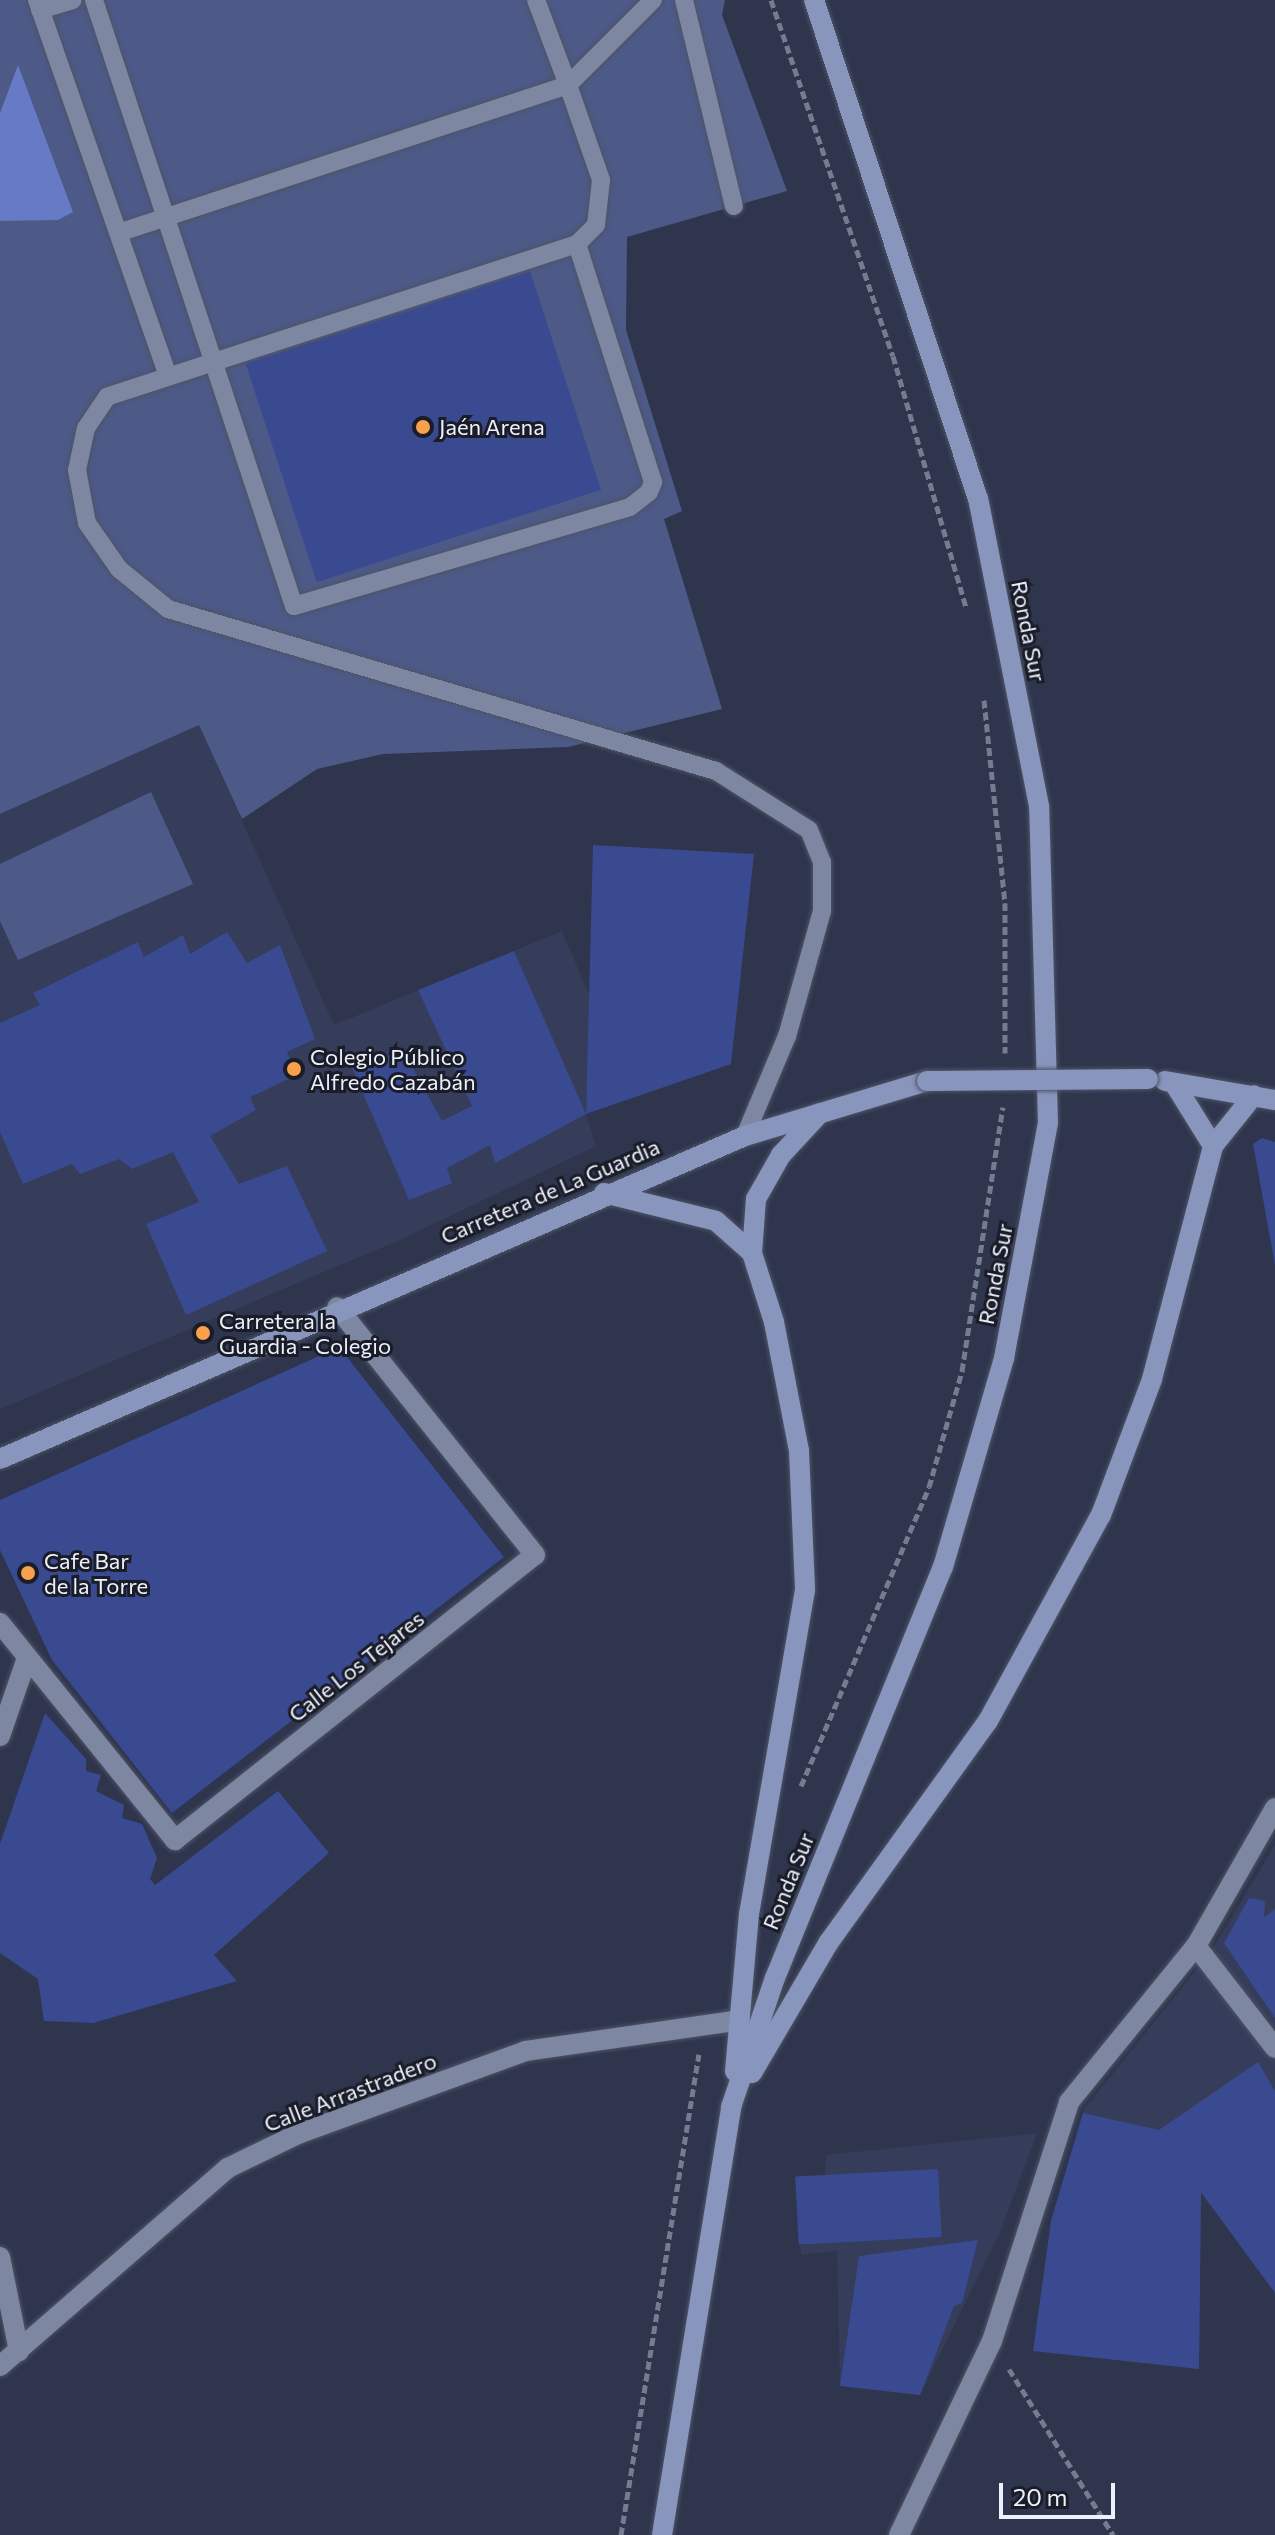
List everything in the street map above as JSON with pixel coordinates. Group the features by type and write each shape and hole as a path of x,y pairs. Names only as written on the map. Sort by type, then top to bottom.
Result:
{"main road":[{"name":"Ronda Sur","path":"662,2535 731,2107 775,1978 943,1567 1004,1358 1048,1123 1039,806 978,499 814,0"},
{"name":"Carretera de La Guardia","path":"0,1459 337,1307 604,1193 745,1136 823,1110 927,1081 1148,1079 1275,1100"},
{"path":"1174,1083 1213,1146"},
{"path":"731,2107 829,1942 988,1721 1101,1515 1152,1379 1213,1146 1254,1095"},
{"path":"731,2107 749,1914 805,1590 799,1451 774,1322 752,1253 756,1199 781,1155 823,1110"},
{"path":"604,1193 716,1221 752,1253"}],"street":[{"name":"Calle Los Tejares","path":"0,1623 175,1840 535,1555 337,1307"},
{"path":"0,1736 27,1658"},
{"path":"899,2535 992,2341 1069,2102 1196,1946 1275,1808"},
{"path":"1196,1946 1275,2048"},
{"name":"Calle Arrastradero","path":"0,2366 228,2168 298,2134 526,2051 740,2020"},
{"path":"0,2257 19,2351"}],"lane":[{"path":"72,0 38,5 121,232 167,373"},
{"path":"94,0 294,606 630,507 653,482 577,244"},
{"path":"536,0 601,180 596,225 577,244 167,373 107,397 86,428 77,470 87,523 119,569 168,609 716,771 809,830 822,862 822,911 787,1036 745,1136"},
{"path":"121,232 568,85 653,0"},
{"path":"684,0 734,206"}],"path":[{"path":"771,0 916,430 970,624"},
{"path":"982,683 1005,903 1004,1063"},
{"path":"807,1787 896,1577 962,1371 1003,1095"},
{"path":"621,2535 694,2091"},
{"path":"992,2341 1113,2535"}],"shaded area":[{"path":"0,0 725,0 722,15 787,191 627,237 626,330 682,511 664,519 722,709 568,747 383,754 317,769 242,819 199,725 0,814"},
{"path":"18,65 73,212 58,220 0,221 0,113"},
{"name":"Colegio Público Alfredo Cazabán","path":"199,725 334,1025 562,931 591,999 586,1114 596,1146 402,1239 0,1409 0,814"},
{"path":"151,792 193,884 18,960 0,921 0,864"},
{"path":"1275,1845 1275,2293 1201,2193 1199,2369 1034,2351 1051,2221 1084,2109 1210,1953"},
{"path":"1037,2133 1000,2232 920,2395 840,2386 837,2251 801,2255 796,2181 825,2178 826,2155"}],"building":[{"name":"Jaén Arena","path":"530,271 601,490 317,582 246,363"},
{"path":"593,845 754,854 731,1064 586,1114"},
{"path":"227,932 247,963 280,945 315,1039 287,1052 297,1075 250,1097 256,1110 210,1136 239,1184 287,1166 327,1251 186,1315 146,1224 199,1202 173,1152 132,1169 119,1159 80,1174 72,1164 23,1184 0,1132 0,1023 40,1005 33,993 138,942 144,957 183,935 190,954"},
{"path":"514,951 586,1114 495,1163 490,1145 447,1168 452,1183 409,1200 352,1068 401,1047 442,1121 472,1106 418,990"},
{"path":"1262,1138 1275,1142 1275,1265 1253,1144"},
{"path":"339,1347 504,1557 172,1813 52,1660 0,1550 0,1500"},
{"path":"45,1713 86,1759 86,1771 101,1775 96,1791 124,1805 122,1818 142,1824 157,1858 150,1879 155,1885 278,1791 329,1853 214,1955 237,1981 93,2023 44,2021 38,1979 0,1953 0,1844"},
{"path":"1249,1898 1265,1901 1264,1917 1275,1909 1275,2018 1224,1943"},
{"path":"1258,2062 1275,2091 1275,2293 1201,2192 1199,2369 1033,2351 1051,2221 1083,2113 1159,2130"},
{"path":"938,2169 942,2237 799,2244 795,2176"},
{"path":"978,2240 962,2303 954,2306 920,2395 840,2386 859,2256"}],"place":[{"name":"Jaén Arena","path":"423,427"},
{"name":"Colegio Público Alfredo Cazabán","path":"294,1069"},
{"name":"Carretera la Guardia - Colegio","path":"203,1333"},
{"name":"Cafe Bar de la Torre","path":"28,1573"}]}
